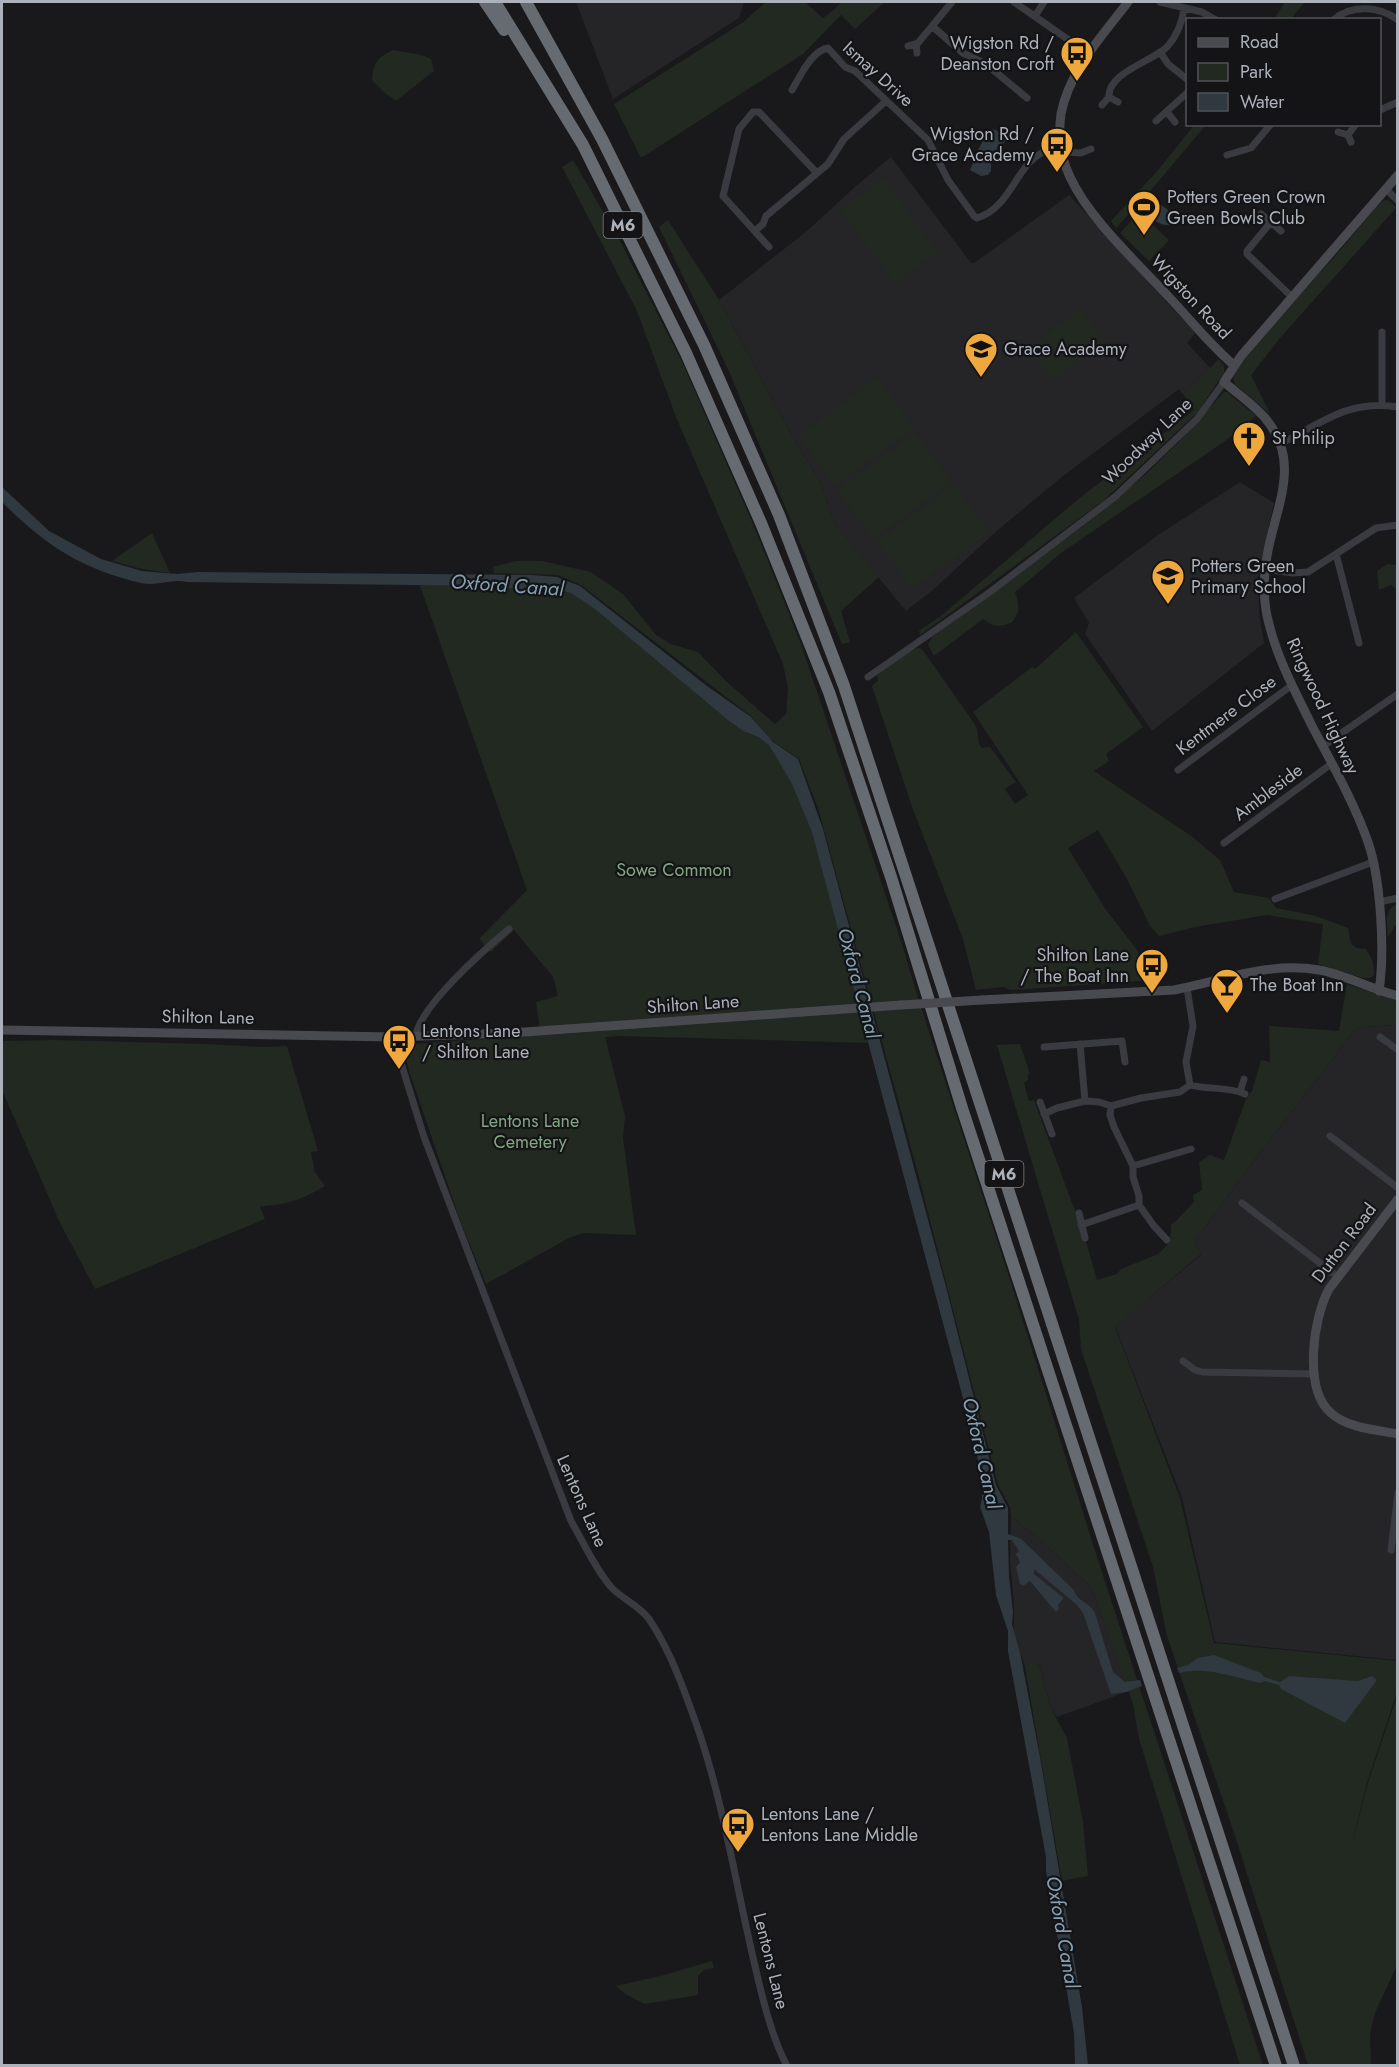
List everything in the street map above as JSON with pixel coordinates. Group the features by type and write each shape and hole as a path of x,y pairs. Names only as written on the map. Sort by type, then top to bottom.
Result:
{"highway":[{"path":"484,2 583,145"},
{"name":"M6","path":"495,2 583,145 686,353 761,523 829,692 891,877 962,1108 1276,2066"},
{"name":"M6","path":"518,2 602,139 704,345 779,515 844,686 1294,2066"},
{"path":"526,2 602,139"}],"street":[{"path":"917,53 912,45 952,2"},
{"path":"1014,2 1089,54"},
{"path":"1035,16 1044,2"},
{"name":"Wigston Road","path":"1128,2 1089,54 1066,95 1061,116 1062,148 1070,177 1086,205 1121,246 1234,365"},
{"path":"1160,2 1207,14 1212,18"},
{"path":"1102,105 1119,77 1167,46 1176,34 1184,9"},
{"path":"1336,18 1346,12 1372,9 1387,12 1398,20"},
{"path":"932,26 963,53 986,64 1027,98"},
{"name":"Ismay Drive","path":"792,90 806,65 826,48 845,67 855,71 931,144 948,180 977,218 1005,199 1022,171 1033,159 1044,151 1062,148"},
{"path":"1160,52 1168,64 1186,78"},
{"path":"1156,121 1186,94"},
{"path":"1109,96 1118,102"},
{"path":"755,231 763,224 766,216 828,164 843,140 886,101"},
{"path":"1381,110 1398,102"},
{"path":"769,247 723,196 739,129 753,112 759,112 817,173"},
{"path":"1167,112 1175,122"},
{"path":"1227,154 1251,148 1269,126"},
{"path":"1338,132 1350,139 1355,126"},
{"path":"1062,148 1081,153 1090,149"},
{"name":"Woodway Lane","path":"868,676 990,592 1107,502 1165,451 1197,419 1234,365 1398,175"},
{"path":"1386,189 1398,201"},
{"path":"1261,214 1281,231"},
{"path":"1271,222 1247,254 1292,297"},
{"path":"1382,332 1382,405"},
{"name":"Ringwood Highway","path":"1224,382 1265,418 1280,444 1285,465 1285,482 1265,569 1268,621 1280,660 1356,813 1373,862 1381,938 1379,991"},
{"path":"1280,444 1334,414 1361,406 1398,407"},
{"path":"1265,569 1293,573 1308,572 1376,528 1398,525"},
{"path":"1336,554 1359,643"},
{"name":"Kentmere Close","path":"1178,770 1292,684"},
{"path":"1323,746 1398,694"},
{"name":"Ambleside","path":"1224,843 1331,764"},
{"path":"1275,899 1373,862"},
{"path":"1379,902 1398,898"},
{"path":"416,1036 419,1022 426,1012 456,979 509,929"},
{"name":"Shilton Lane","path":"2,1030 393,1038 511,1033 1186,988 1265,969 1293,968 1332,973 1398,996"},
{"path":"1186,988 1193,1026 1186,1062 1190,1085"},
{"path":"1380,1037 1398,1050"},
{"name":"Lentons Lane","path":"393,1038 424,1137 571,1521 598,1569 612,1588 647,1616 657,1632 699,1731 731,1857 763,2003 788,2066"},
{"path":"1044,1047 1122,1041 1125,1062"},
{"path":"1080,1044 1085,1101"},
{"path":"1044,1114 1085,1101 1111,1106 1141,1098 1180,1092 1190,1085 1224,1088 1242,1093 1244,1079"},
{"path":"1040,1102 1052,1134"},
{"path":"1111,1106 1110,1115 1114,1127 1133,1167 1132,1177 1139,1196 1139,1205 1167,1240"},
{"path":"1330,1136 1398,1188"},
{"path":"1133,1167 1191,1149"},
{"name":"Dutton Road","path":"1398,1199 1323,1299 1319,1314 1314,1374 1319,1398 1331,1413 1350,1424 1398,1434"},
{"path":"1242,1203 1338,1277"},
{"path":"1081,1225 1139,1205"},
{"path":"1079,1213 1085,1238"},
{"path":"1183,1361 1202,1372 1314,1374"},
{"path":"1391,1550 1398,1493"}],"shaded area":[{"path":"576,2 744,2 739,18 613,99"},
{"name":"Grace Academy","path":"891,157 971,263 1069,195 1195,333 1187,343 1210,368 1183,394 1179,389 1063,476 906,611 834,523 819,479 797,445 719,300 807,231"},
{"name":"Potters Green Primary School","path":"1240,482 1274,503 1258,578 1259,612 1264,643 1152,731 1085,634 1089,623 1074,598 1158,535"},
{"path":"1397,1025 1397,1660 1215,1642 1182,1498 1115,1326 1201,1255 1195,1241 1355,1030 1364,1027"},
{"path":"1011,1516 1092,1588 1129,1691 1057,1717 1051,1708 1039,1665 1032,1661 1025,1667 1014,1631 1010,1561"}],"green space":[{"path":"766,2 805,2 823,18 841,2 885,2 855,29 841,15 803,54 641,158 614,104 742,23"},
{"path":"1285,2 1305,2 1292,18 1275,18"},
{"path":"393,50 422,55 431,59 434,71 396,101 372,80 377,61"},
{"path":"1193,126 1205,126 1116,228 1111,221 1159,169"},
{"path":"573,160 620,241 683,364 753,524 801,644 901,941 1097,1557 1263,2065 1240,2065 1139,1739 1133,1704 1092,1588 1011,1516 1010,1507 998,1485 916,1166 818,808 799,759 770,739 752,717 581,585 558,575 494,573 493,567 516,561 542,561 591,572 623,594 656,635 671,644 698,652 727,682 775,724 786,714 788,688 783,664 676,417 637,311 562,167"},
{"path":"883,178 938,252 895,284 840,210"},
{"path":"1386,200 1396,208 1280,338 1251,375 1270,414 1235,384 1233,378 1236,370 1256,343 1381,202"},
{"name":"Potters Green Crown Green Bowls Club","path":"1139,212 1169,240 1149,261 1120,233"},
{"path":"668,220 719,300 797,445 819,479 834,523 879,577 841,611 850,642 842,644 728,369 659,227"},
{"path":"1079,308 1105,341 1053,381 1028,349"},
{"path":"1219,359 1224,366 1224,373 1197,413 1103,501 920,635 919,631 941,616 1077,500 1194,410 1183,394"},
{"path":"877,377 914,428 835,486 798,436"},
{"path":"1224,392 1256,416 1225,441 1061,553 1015,592 1018,608 1017,615 1012,622 997,626 983,619 934,656 928,645 932,637 1087,523 1146,474 1183,438"},
{"path":"915,433 952,482 873,539 837,490"},
{"path":"954,484 990,532 912,589 876,541"},
{"path":"152,533 170,573 112,561"},
{"path":"1387,564 1397,565 1397,590 1391,585 1379,590 1377,571"},
{"name":"Sowe Common","path":"418,580 565,585 760,733 800,784 868,1043 605,1037 625,1116 623,1138 636,1235 584,1233 569,1238 486,1284 461,1223 405,1054 413,1044 603,1031 603,1026 540,1031 536,1002 558,996 553,977 514,930 491,952 479,939 527,890"},
{"path":"1076,632 1143,727 1106,754 1109,761 1094,771 1190,835 1220,860 1234,892 1269,898 1276,908 1316,916 1348,928 1351,943 1356,948 1366,949 1370,955 1374,975 1370,978 1363,978 1318,964 1323,924 1267,915 1195,927 1159,936 1150,926 1127,879 1098,830 1068,848 1106,910 1138,951 1141,981 1011,990 1003,987 976,990 963,939 911,804 872,686 878,681 879,673 913,649 922,649 974,723 979,744 982,748 990,747 1016,782 1005,789 1015,804 1028,795 973,712 1032,667 1035,669"},
{"path":"1397,904 1397,923 1388,937 1388,913"},
{"path":"1347,984 1397,1001 1397,1025 1364,1027 1355,1030 1195,1241 1201,1254 1115,1327 1180,1498 1214,1643 1397,1661 1397,1692 1367,1783 1351,1848 1368,1783 1397,1696 1397,1965 1375,2013 1370,2034 1371,2065 1308,2065 1235,1836 1167,1636 1153,1567 1081,1349 1079,1320 997,1045 1020,1044 1030,1074 1024,1083 1029,1101 1034,1100 1085,1238 1097,1280 1117,1274 1121,1269 1158,1254 1170,1242 1171,1224 1194,1202 1193,1195 1202,1190 1199,1162 1210,1155 1224,1160 1246,1099 1252,1091 1261,1060 1270,1062 1269,1026 1339,1031"},
{"path":"55,1040 287,1046 318,1151 311,1152 315,1172 325,1186 294,1201 260,1206 265,1219 95,1289 60,1223 2,1090 2,1041"},
{"path":"1032,1661 1039,1665 1051,1708 1067,1738 1083,1822 1088,1876 1062,1881 1025,1667"},
{"path":"712,1961 714,1968 704,1970 698,1976 698,1995 645,2004 625,1994 616,1986 664,1975"}],"water":[{"path":"989,129 996,130 1007,138 997,147 996,157 991,163 991,171 988,175 981,176 970,170"},
{"path":"1152,199 1167,209 1174,225 1159,223 1149,215 1144,207"},
{"name":"Oxford Canal","path":"2,487 49,531 101,559 142,571 177,574 198,572 557,577 580,586 707,686 751,717 773,742 798,759 823,829 945,1283 996,1485 1008,1508 1008,1534 1021,1539 1092,1609 1113,1672 1125,1682 1140,1680 1142,1686 1126,1692 1111,1694 1083,1613 1077,1605 1034,1569 1034,1574 1064,1598 1058,1605 1059,1609 1056,1612 1030,1581 1023,1586 1020,1584 1016,1567 1020,1562 1016,1554 1019,1551 1012,1540 1008,1540 1012,1624 1020,1652 1040,1757 1082,2007 1088,2065 1075,2065 1074,2033 1046,1871 1046,1857 1008,1651 1008,1631 996,1595 989,1532 980,1507 982,1489 976,1447 812,832 792,784 769,745 728,720 595,609 571,593 554,589 487,586 181,581 141,583 82,563 49,543 2,502"},
{"path":"1214,1655 1280,1682 1289,1676 1358,1681 1372,1676 1377,1680 1345,1723 1281,1689 1279,1685 1209,1672 1179,1673 1177,1668 1188,1665 1198,1658"}],"place":[{"name":"Wigston Rd / Deanston Croft","path":"1077,82"},
{"name":"Wigston Rd / Grace Academy","path":"1057,173"},
{"name":"Potters Green Crown Green Bowls Club","path":"1144,236"},
{"name":"Grace Academy","path":"981,378"},
{"name":"St Philip","path":"1249,467"},
{"name":"Potters Green Primary School","path":"1168,605"},
{"name":"Shilton Lane / The Boat Inn","path":"1152,994"},
{"name":"The Boat Inn","path":"1227,1014"},
{"name":"Lentons Lane / Shilton Lane","path":"399,1070"},
{"name":"Lentons Lane / Lentons Lane Middle","path":"738,1853"}],"park label":[{"name":"Lentons Lane Cemetery","path":"530,1131"}]}
